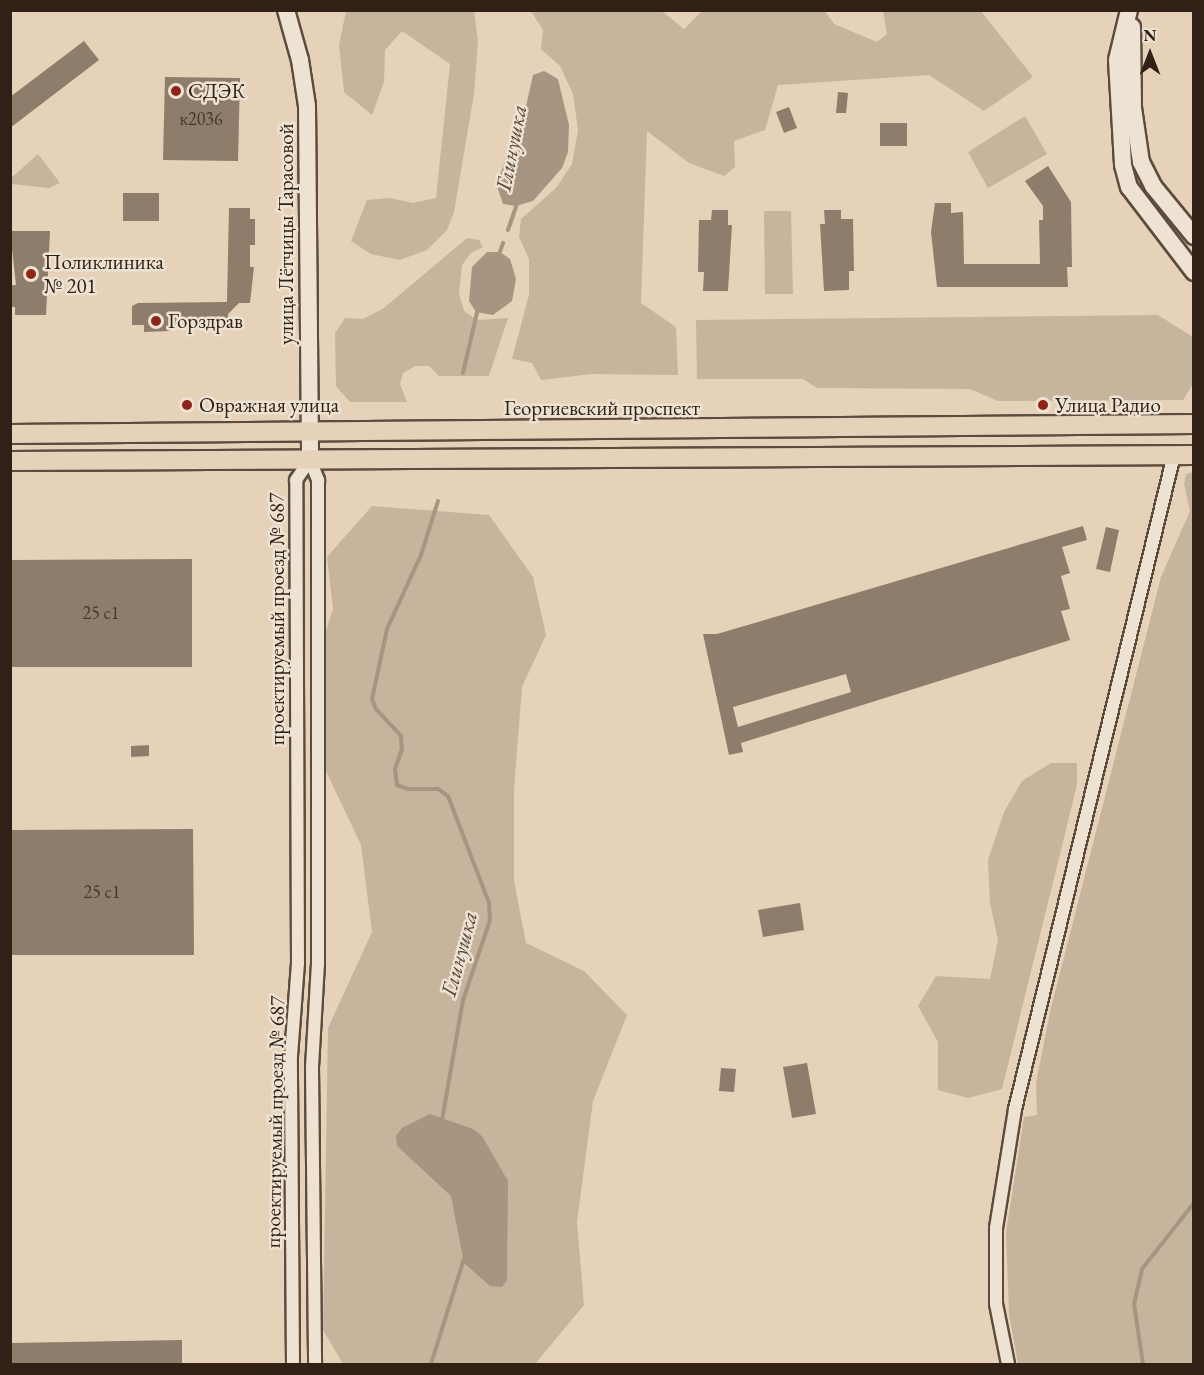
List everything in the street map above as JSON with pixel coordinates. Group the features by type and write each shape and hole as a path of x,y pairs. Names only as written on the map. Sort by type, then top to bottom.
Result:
{"main road":[{"name":"улица Лётчицы Тарасовой","path":"286,10 300,60 307,106 310,460"},
{"path":"1131,10 1131,84 1138,149 1153,186 1194,236"},
{"path":"1131,10 1117,60 1123,165 1130,187 1194,272"},
{"name":"Георгиевский проспект","path":"10,434 1194,424"},
{"path":"10,461 1194,455"}],"street":[{"path":"1008,1365 996,1304 996,1228 1015,1109 1174,455"},
{"name":"проектируемый проезд № 687","path":"293,1365 291,1056 298,963 296,480 310,460"},
{"name":"проектируемый проезд № 687","path":"310,460 318,480 318,963 312,1068 315,1365"}],"shaded area":[{"path":"346,11 474,11 478,41 474,94 454,212 447,230 427,250 400,260 371,254 351,241 367,200 390,198 413,203 436,198 450,64 402,31 385,50 384,82 372,115 344,92 339,45"},
{"path":"531,11 662,11 684,29 702,11 825,11 834,24 877,42 887,34 883,11 981,11 1033,77 984,111 929,75 778,85 765,130 734,141 735,167 724,176 689,163 647,131 641,303 676,327 678,375 592,374 541,380 532,363 512,359 529,295 529,259 519,237 521,219 556,188 572,164 578,130 573,94 560,66 541,49 543,30"},
{"path":"1025,116 1047,154 988,188 968,152"},
{"path":"38,154 60,183 49,188 11,184 11,178"},
{"path":"764,211 791,211 793,294 765,294"},
{"path":"467,238 479,240 483,247 471,253 462,265 459,294 464,311 477,320 508,318 489,376 439,376 429,366 415,366 403,373 400,384 407,402 350,402 336,386 335,333 345,318 363,319 384,308"},
{"path":"1158,315 1193,337 1193,384 1183,400 998,401 970,389 817,388 803,379 697,379 696,320"},
{"path":"1193,472 1193,1364 1018,1364 1009,1314 1006,1233 1024,1117 1037,1115 1036,1083 1050,1012 1161,577 1190,511 1184,484 1186,474"},
{"path":"372,506 489,515 533,577 546,635 522,687 514,789 514,881 526,943 584,971 627,1015 593,1101 577,1222 584,1305 535,1364 343,1364 323,1330 328,1028 372,932 361,845 323,765 322,643 333,609 327,557"},
{"path":"1051,763 1077,763 1077,785 1002,1089 968,1098 938,1090 938,1042 918,1006 936,976 990,979 998,940 990,903 988,860 1004,812 1022,781"}],"water":[{"path":"544,71 558,79 569,125 568,152 562,168 533,201 516,206 503,204 497,186 509,146 526,106 533,75"},
{"path":"487,252 500,252 510,259 516,279 512,301 493,315 476,312 469,301 472,267"},
{"path":"430,1114 473,1129 482,1136 508,1181 507,1280 502,1287 490,1286 464,1263 451,1196 397,1146 396,1136 402,1128"}],"building":[{"path":"84,41 99,60 10,128 10,97"},
{"path":"165,77 240,78 238,161 163,160"},
{"path":"838,92 848,93 846,113 836,113"},
{"path":"789,107 797,128 784,133 776,112"},
{"path":"880,123 907,123 907,146 880,146"},
{"path":"1048,166 1071,202 1072,267 1067,267 1068,287 937,287 931,232 935,203 951,203 951,213 963,212 964,264 1040,264 1039,220 1043,220 1043,206 1025,181"},
{"path":"123,193 159,193 159,221 123,221"},
{"path":"229,208 250,208 250,219 255,219 255,245 250,245 250,267 254,267 250,303 239,303 228,314 228,324 217,324 217,329 170,324 170,331 144,332 144,325 132,325 132,306 138,303 227,302"},
{"path":"712,210 728,210 728,225 732,225 728,291 703,291 704,272 698,272 699,220 711,220"},
{"path":"824,210 841,210 841,219 853,219 854,271 849,271 849,290 824,291 820,224 825,224"},
{"name":"Поликлиника № 201","path":"10,231 50,231 46,315 15,315 15,307 10,307 10,285 16,285"},
{"path":"1083,526 1087,540 1062,547 1070,573 1061,576 1070,609 1061,611 1070,640 741,743 743,752 729,755 703,634 717,634","holes":["846,674 851,692 738,727 733,707"]},
{"path":"1106,527 1119,530 1110,572 1096,569"},
{"path":"192,559 192,667 10,667 10,560"},
{"path":"149,745 149,756 131,757 131,746"},
{"path":"193,829 194,955 10,955 10,830"},
{"path":"800,903 804,930 763,937 758,910"},
{"path":"807,1063 816,1114 792,1118 783,1067"},
{"path":"721,1068 736,1069 734,1092 719,1091"},
{"path":"182,1340 182,1365 10,1365 10,1343"}],"waterway":[{"name":"Глинушка","path":"508,230 517,204"},
{"name":"Глинушка","path":"498,257 503,243"},
{"name":"Глинушка","path":"463,373 478,308"},
{"name":"Глинушка","path":"438,501 421,555 387,629 372,699 376,709 401,736 402,749 395,769 397,785 408,789 438,789 448,796 489,903 490,920 463,1000 442,1120"},
{"path":"1143,1364 1134,1304 1142,1269 1194,1203"},
{"name":"Глинушка","path":"431,1364 464,1259"}],"place":[{"name":"СДЭК","path":"176,91"},
{"name":"Поликлиника № 201","path":"31,274"},
{"name":"Горздрав","path":"156,321"},
{"name":"Овражная улица","path":"187,405"},
{"name":"Улица Радио","path":"1043,405"}]}
